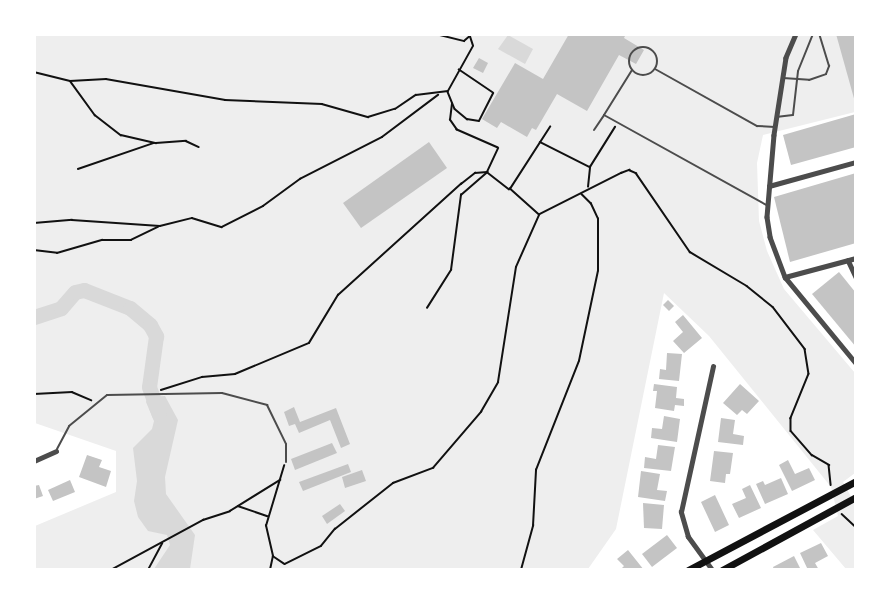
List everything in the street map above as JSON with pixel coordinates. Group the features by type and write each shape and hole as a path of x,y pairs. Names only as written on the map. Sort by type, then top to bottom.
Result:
{"main road":[{"path":"688,570 855,481"},
{"path":"722,570 855,497"}],"street":[{"path":"796,34 783,78 776,117 769,186 770,237 785,277 855,363"},
{"path":"769,186 855,162"},
{"path":"785,277 855,258"},
{"path":"848,260 855,277"},
{"path":"712,570 688,537 681,512 713,366"},
{"path":"34,461 56,451"}],"lane":[{"path":"776,117 793,115 797,79 813,34"},
{"path":"783,78 809,80 828,71 819,34"},
{"path":"594,130 632,70 631,52 644,46 656,54 655,69"},
{"path":"632,70 644,75 655,69"},
{"path":"655,69 757,126 775,127"},
{"path":"604,115 768,206"},
{"path":"56,451 69,426 94,402 107,395 158,392 222,393 267,405 286,444 286,462"}],"path":[{"path":"34,72 70,81 106,79 225,100 290,100 368,117 394,109 416,95 439,94 448,91 472,46 471,36 464,41 436,34"},
{"path":"452,104 467,119 479,121 493,93 459,70"},
{"path":"70,81 95,115 121,135 156,143"},
{"path":"427,308 451,270 461,195 487,172 498,148 457,130 450,120 452,104 448,91"},
{"path":"34,250 57,253 102,240 131,240 160,226 192,218 214,226 229,225 262,207 300,178 382,137 439,94"},
{"path":"273,556 285,564 321,546 393,483 433,468 447,456 481,412 498,382 516,267 539,215 581,195 588,188 590,167 618,122"},
{"path":"510,189 550,127"},
{"path":"78,169 156,143 186,141 199,147"},
{"path":"540,142 590,167"},
{"path":"588,188 592,190 629,170 636,173 699,262 747,286 773,307 805,349 808,361 805,387 791,418 791,431 812,455 829,465 832,495"},
{"path":"158,392 187,381 235,374 309,343 335,306 338,295 461,183 475,173 487,172 539,215"},
{"path":"521,570 532,526 536,470 579,361 598,271 598,219 591,204 581,195"},
{"path":"34,223 72,220 160,226"},
{"path":"34,394 72,392 94,402"},
{"path":"270,570 273,556 268,517 286,462"},
{"path":"111,570 192,526 237,506 280,480"},
{"path":"237,506 268,517"},
{"path":"836,508 855,527"},
{"path":"148,570 163,543"}],"shaded area":[{"path":"35,35 855,35 855,112 763,135 757,163 759,221 767,251 784,289 855,373 855,473 843,482 855,504 855,569 846,569 813,530 838,516 831,487 709,336 664,293 616,529 588,569 35,569 35,526 116,492 116,451 35,423"},
{"path":"508,35 533,49 525,64 498,49"},
{"path":"165,396 178,420 165,477 166,494 195,535 190,569 154,569 170,545 167,535 148,531 138,517 134,501 137,481 133,448 152,429 154,421 146,402 148,397"}],"building":[{"path":"569,34 626,34 624,38 644,50 636,64 619,55 587,111 557,94 536,130 532,128 527,137 501,122 497,128 482,119 515,63 543,79"},
{"path":"836,34 856,34 856,102 855,102"},
{"path":"479,58 488,63 483,73 473,68"},
{"path":"856,114 856,147 791,165 783,135"},
{"path":"429,142 447,168 361,228 343,203"},
{"path":"856,173 856,243 790,262 774,197"},
{"path":"839,272 856,293 856,347 812,294"},
{"path":"668,300 674,306 669,311 663,305"},
{"path":"683,315 702,338 684,353 673,341 683,332 675,322"},
{"path":"667,353 682,354 679,381 659,379 660,369 666,370"},
{"path":"654,384 677,387 676,398 684,399 684,406 675,405 674,411 655,408 657,391 653,391"},
{"path":"740,384 759,401 747,414 742,410 737,415 723,403"},
{"path":"294,407 300,422 336,408 350,444 341,448 330,420 299,433 295,424 289,426 284,412"},
{"path":"664,416 680,419 677,442 651,438 652,428 662,429"},
{"path":"721,418 735,420 733,434 744,436 743,445 718,442"},
{"path":"332,443 337,453 295,470 291,459"},
{"path":"658,445 675,447 671,471 644,468 645,457 656,459"},
{"path":"714,451 733,453 730,474 726,474 725,483 710,481"},
{"path":"87,455 102,460 99,467 111,471 106,487 79,477"},
{"path":"788,460 795,474 809,468 815,480 792,491 779,465"},
{"path":"348,464 351,472 303,491 299,482"},
{"path":"362,470 366,481 345,488 342,477"},
{"path":"641,471 660,474 657,490 667,491 665,501 638,497"},
{"path":"781,478 788,494 765,504 756,484 763,481 765,485"},
{"path":"70,480 75,492 53,501 48,490"},
{"path":"39,485 43,496 34,499 34,486"},
{"path":"750,485 761,508 739,518 732,504 746,498 742,489"},
{"path":"715,495 729,525 715,532 701,502"},
{"path":"643,503 664,505 662,529 644,528"},
{"path":"340,504 345,511 327,524 322,516"},
{"path":"667,535 677,548 652,567 642,554"},
{"path":"821,543 828,556 815,563 819,570 808,570 800,553"},
{"path":"628,550 644,570 620,570 624,566 617,559"},
{"path":"794,556 801,570 774,570 773,567"}],"waterway":[{"path":"34,317 61,308 75,292 84,290 130,308 150,325 156,336 149,387 159,414"}]}
